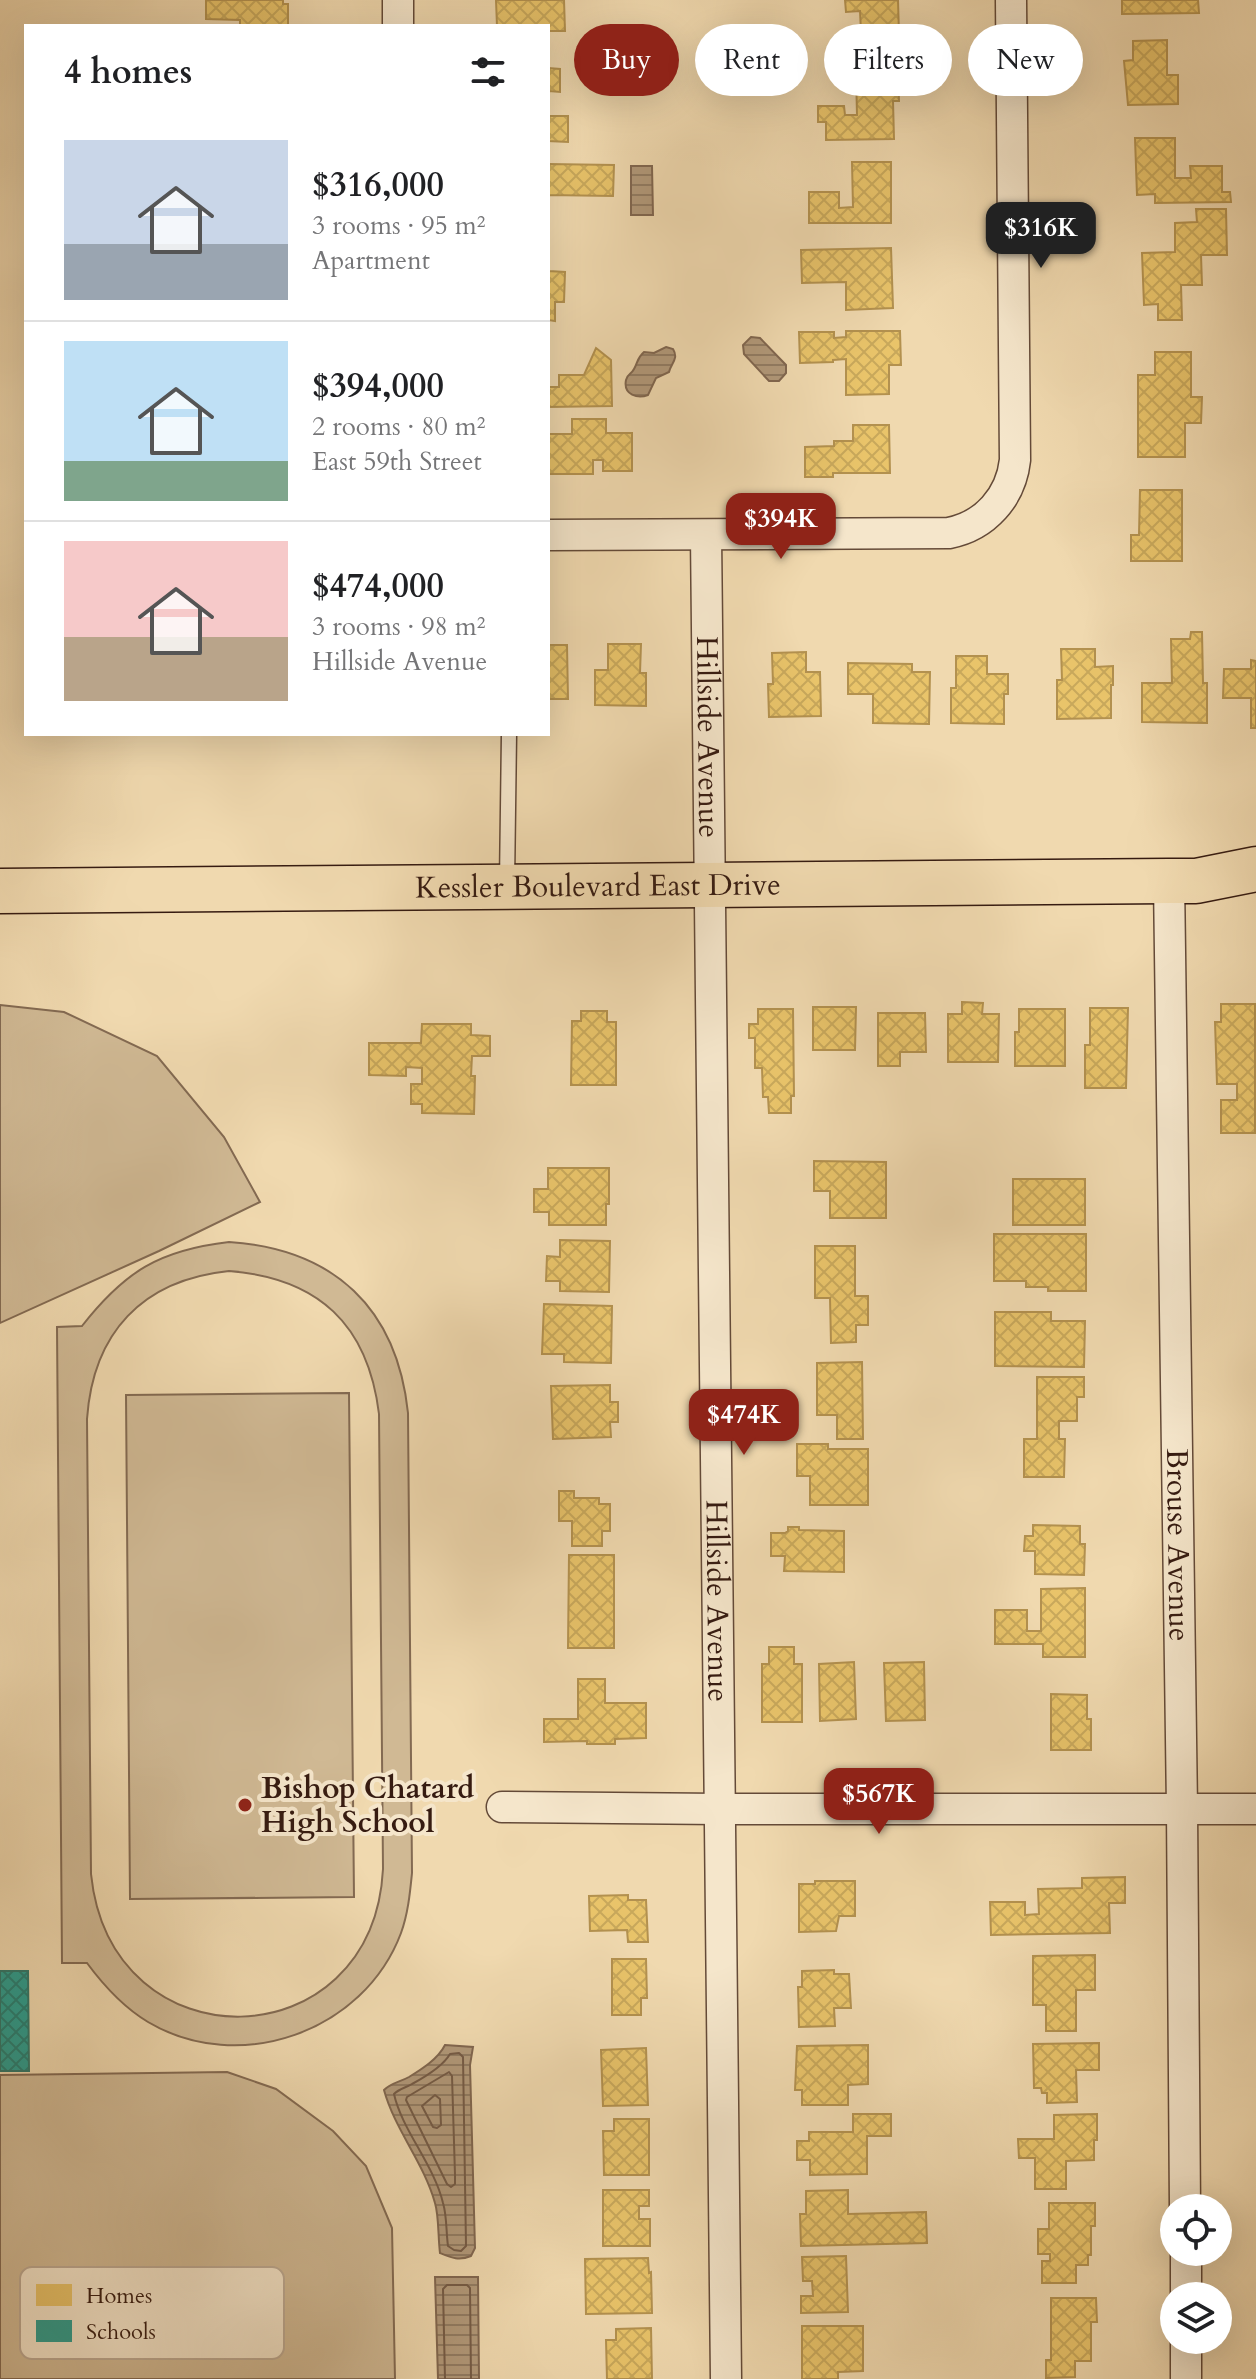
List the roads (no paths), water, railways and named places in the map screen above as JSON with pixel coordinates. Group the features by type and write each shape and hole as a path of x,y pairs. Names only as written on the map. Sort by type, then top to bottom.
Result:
{"main road":[{"name":"Kessler Boulevard East Drive","path":"1183,881 1256,869"},
{"name":"Kessler Boulevard East Drive","path":"0,891 1183,881 1256,891"}],"street":[{"path":"398,0 398,24"},
{"path":"550,535 949,533 971,526 991,512 1009,485 1015,460 1011,0"},
{"name":"Hillside Avenue","path":"706,535 726,2379"},
{"name":"Brouse Avenue","path":"1183,881 1185,2194"},
{"path":"502,1807 1256,1809"},
{"path":"1186,2354 1186,2379"}],"lane":[{"path":"507,887 509,736"}],"water":[{"path":"631,166 652,166 653,215 631,215"},
{"path":"751,337 760,338 786,365 786,373 779,381 769,381 744,354 743,345"},
{"path":"666,347 673,349 675,356 669,372 656,378 648,395 636,396 629,392 626,380 640,356 644,352 654,353"},
{"path":"445,2045 473,2047 470,2065 475,2248 471,2256 463,2258 440,2253 437,2214 430,2188 384,2090 424,2067"},
{"path":"435,2277 478,2277 479,2379 438,2379"}],"place":[{"name":"Bishop Chatard High School","path":"245,1805"}]}
